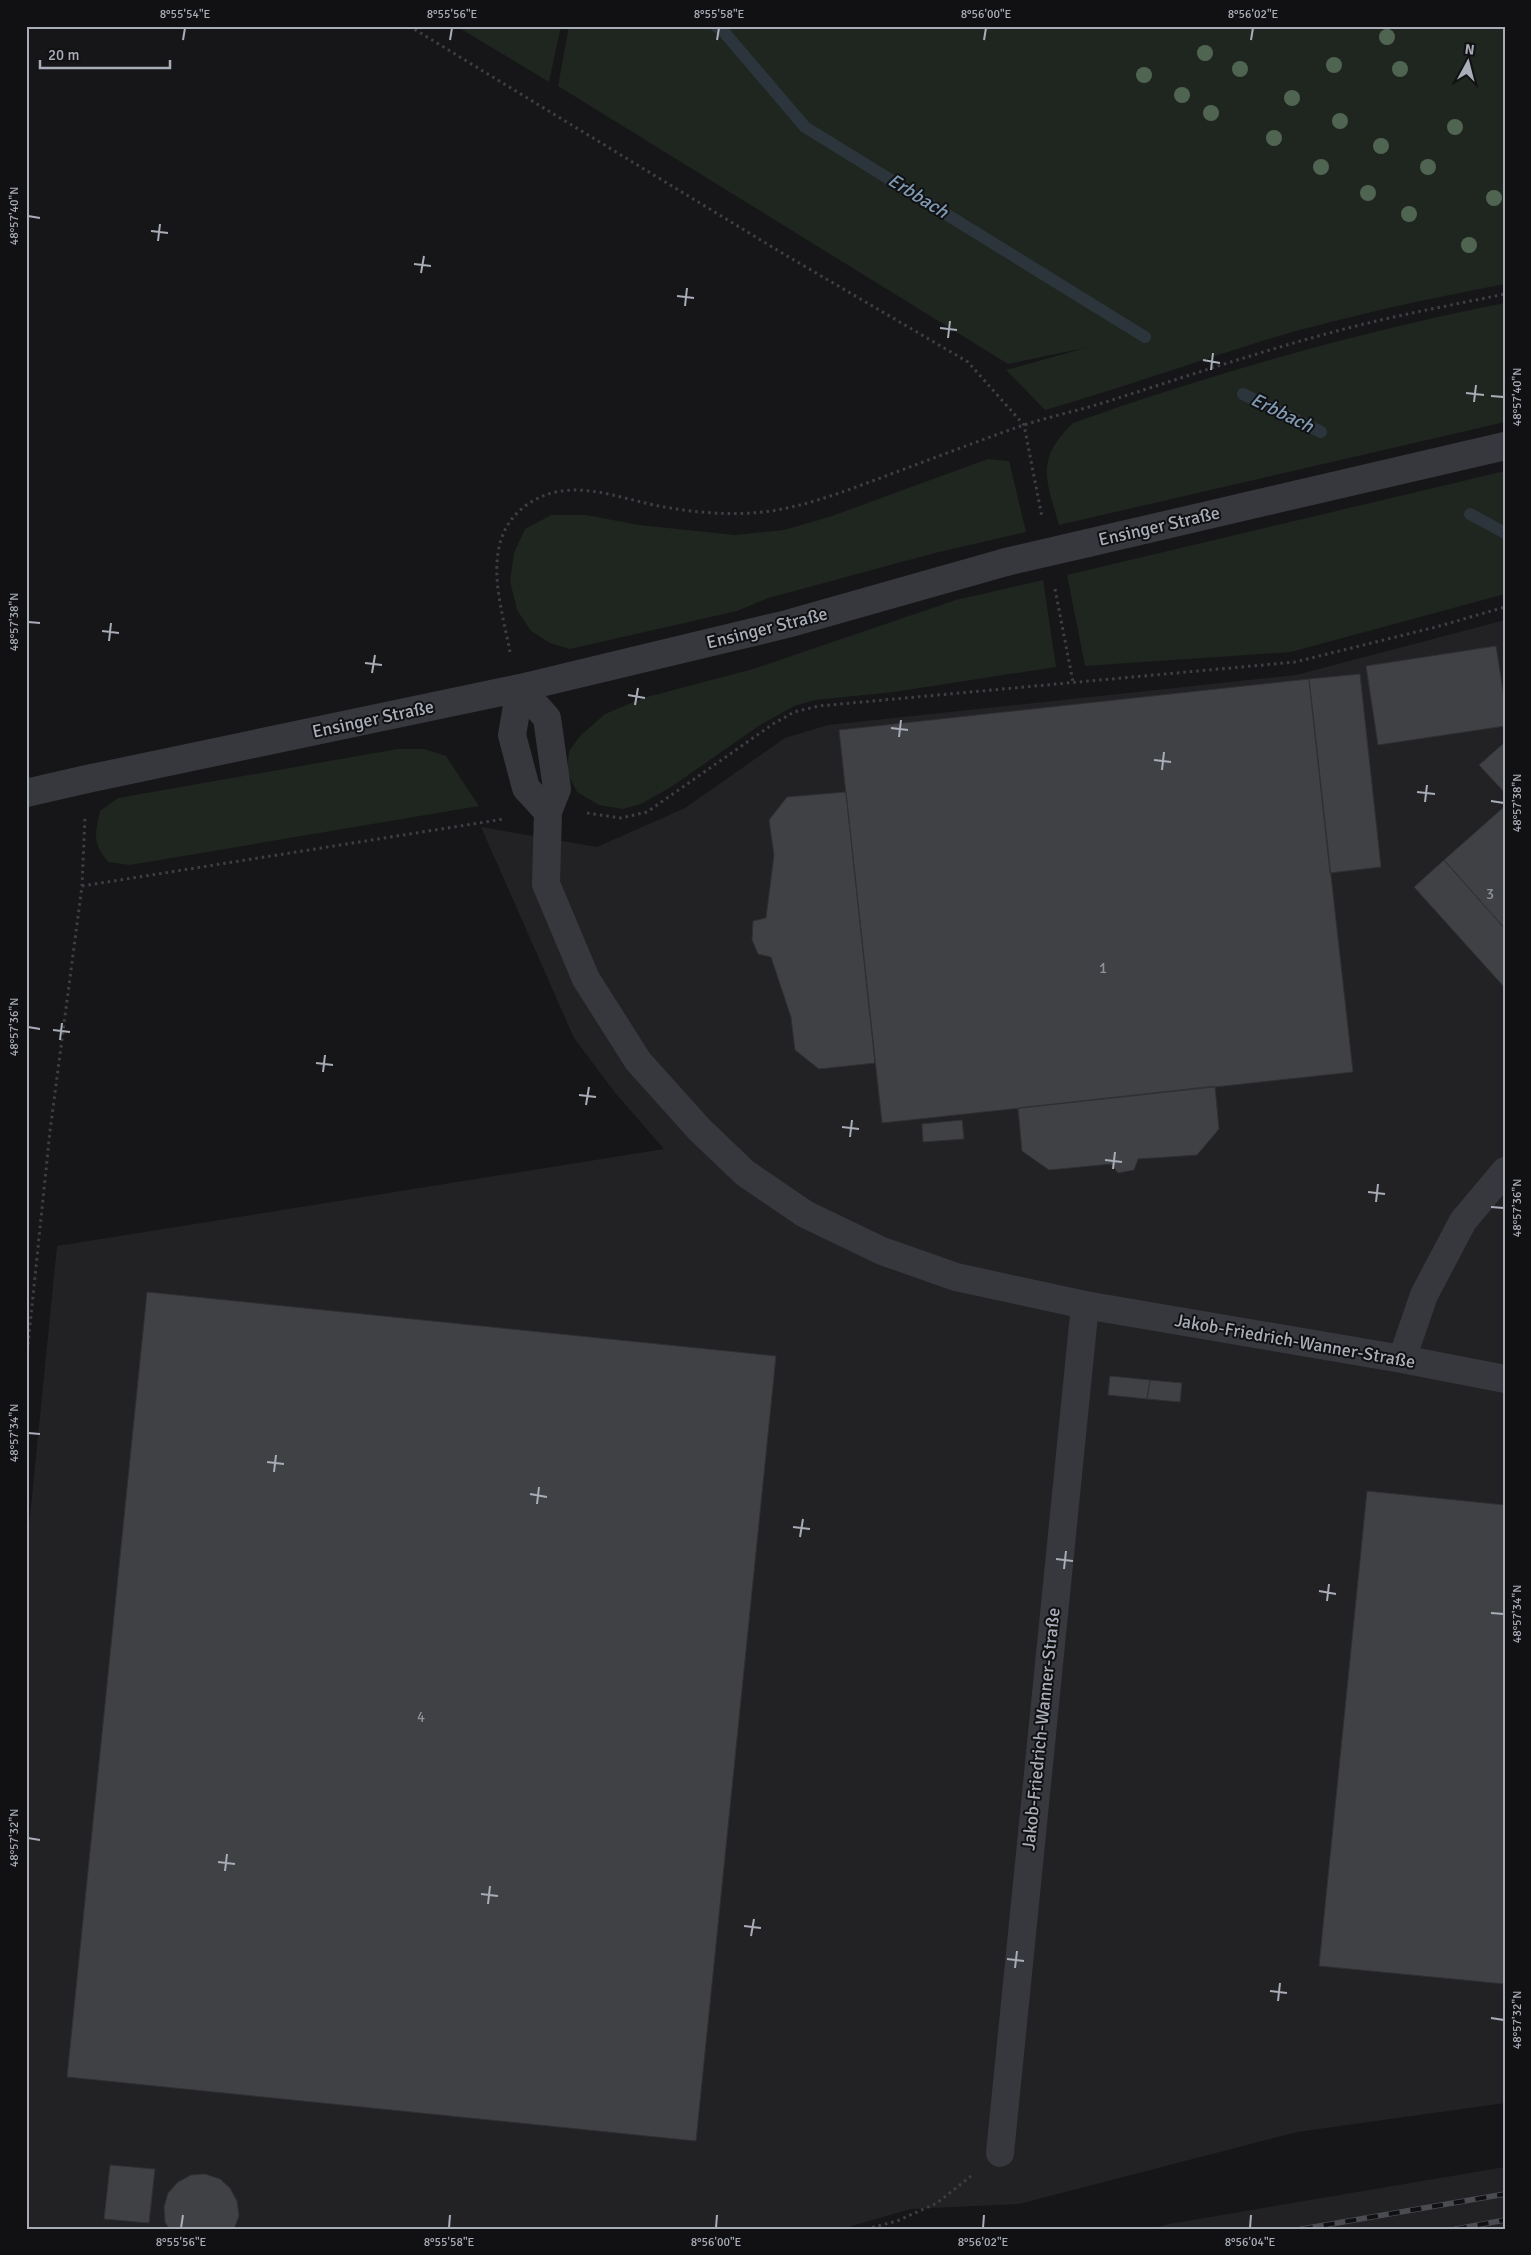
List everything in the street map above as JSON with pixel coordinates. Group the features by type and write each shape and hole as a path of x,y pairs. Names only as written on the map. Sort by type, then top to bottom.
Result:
{"street":[{"name":"Ensinger Straße","path":"26,794 87,779 520,688 787,624 1006,562 1505,446"},
{"path":"520,688 512,735 526,788 548,812"},
{"name":"Jakob-Friedrich-Wanner-Straße","path":"520,688 548,718 557,788 548,812 546,884 586,979 638,1061 699,1129 745,1173 805,1214 882,1251 956,1277 1085,1305 1402,1359 1505,1379"},
{"path":"1402,1359 1424,1295 1463,1221 1505,1171"},
{"name":"Jakob-Friedrich-Wanner-Straße","path":"1000,2153 1085,1305"}],"path":[{"path":"409,26 782,253 968,362 1024,425"},
{"path":"520,688 497,583 496,561 500,541 509,521 526,505 547,493 575,488 662,506 702,512 744,514 786,509 827,498 1024,425 1107,402 1266,351 1361,325 1505,294"},
{"path":"82,886 548,812 595,814 621,818 648,812 773,724 794,712 819,706 1295,662 1436,627 1505,607"},
{"path":"26,1364 50,1132 82,886 87,779"},
{"path":"866,2229 897,2221 937,2202 1000,2153"}],"shaded area":[{"path":"456,26 561,26 549,82"},
{"path":"569,26 1505,26 1505,284 1444,296 1292,332 1045,410 1006,370 1085,348 1008,364 558,86"},
{"path":"1505,303 1505,422 1059,525 1050,495 1047,471 1048,459 1061,436 1073,423 1179,387 1287,355 1395,327"},
{"path":"988,459 1009,461 1026,532 935,553 768,598 737,611 570,649 550,643 531,631 517,610 510,581 514,553 525,529 551,515 586,515 639,525 735,535 784,530 829,517"},
{"path":"1505,471 1505,594 1291,652 1085,666 1067,575"},
{"path":"1043,580 1056,667 894,692 815,700 794,706 760,725 671,787 641,804 623,809 599,805 577,792 567,772 569,751 581,735 605,714 643,698 753,669 956,600"},
{"path":"1505,620 1505,2103 1297,2132 1019,2204 911,2209 841,2229 26,2229 26,1556 57,1246 664,1149 616,1094 574,1038 481,827 597,847 685,808 785,738 828,725 1296,675"},
{"path":"398,749 424,749 446,756 479,806 130,865 108,862 97,843 96,833 100,811 118,798"},
{"path":"1505,2167 1505,2229 1151,2229 1169,2224"}],"building":[{"path":"1496,646 1505,704 1505,726 1378,745 1366,666"},
{"path":"1360,674 1381,867 1330,873 1309,679"},
{"path":"1309,679 1353,1072 882,1123 839,730"},
{"path":"1505,742 1505,793 1479,765"},
{"path":"846,792 875,1063 819,1069 795,1050 791,1017 771,957 758,954 752,940 753,921 766,918 774,855 769,820 787,797"},
{"path":"1505,806 1505,929 1444,860"},
{"path":"1444,860 1505,929 1505,988 1414,887"},
{"path":"1215,1086 1219,1129 1197,1155 1138,1159 1134,1170 1118,1173 1111,1164 1049,1170 1022,1151 1018,1108"},
{"path":"962,1120 964,1139 923,1142 922,1124"},
{"path":"147,1292 776,1356 696,2141 67,2077"},
{"path":"1110,1376 1150,1380 1147,1399 1108,1395"},
{"path":"1150,1380 1182,1383 1180,1402 1147,1399"},
{"path":"1367,1491 1505,1505 1505,1984 1319,1966"},
{"path":"110,2165 155,2169 149,2223 104,2219"},
{"path":"205,2174 220,2179 230,2188 237,2201 239,2216 234,2229 169,2229 165,2222 164,2207 168,2193 178,2182 191,2175"}],"waterway":[{"name":"Erbbach","path":"716,26 724,32 805,127 1145,337"},
{"name":"Erbbach","path":"1243,394 1321,432"},
{"name":"Erbbach","path":"1470,514 1505,533"}],"railway":[{"path":"1302,2229 1505,2194"},
{"path":"1456,2229 1505,2220"}]}
